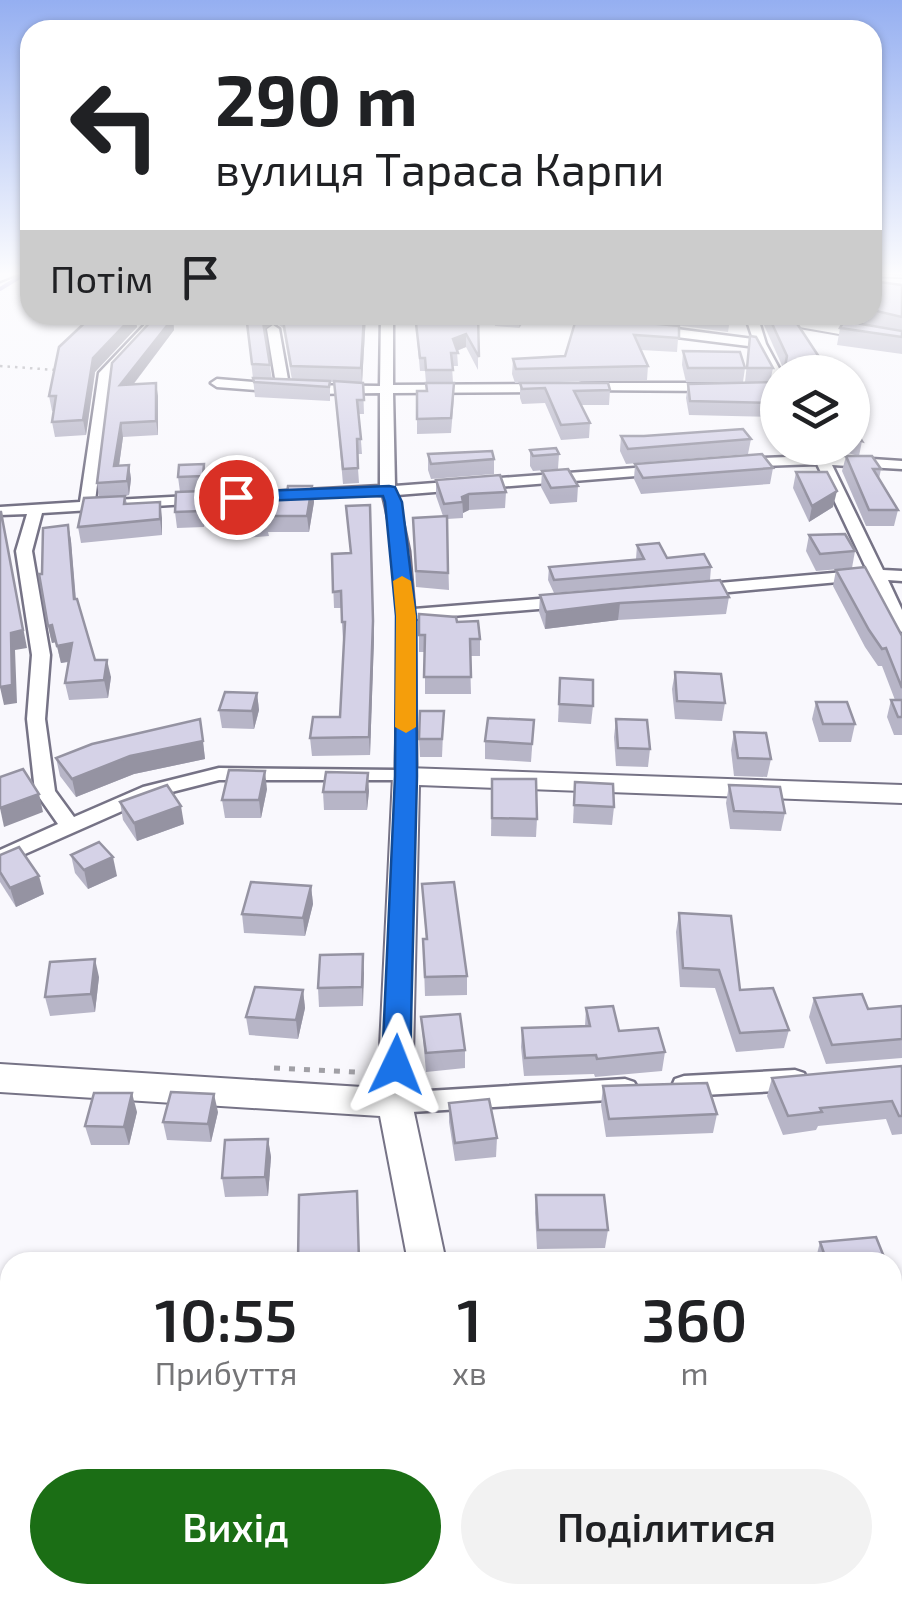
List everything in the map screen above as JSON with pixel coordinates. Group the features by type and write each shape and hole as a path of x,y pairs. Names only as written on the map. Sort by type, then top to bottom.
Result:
{"street":[{"path":"86,506 106,373 129,348"},
{"path":"276,348 283,388"},
{"path":"388,348 386,480 406,616 406,776 395,1103 425,1252"},
{"path":"217,383 388,390 659,385 738,388"},
{"path":"725,464 760,460"},
{"path":"870,461 902,465"},
{"path":"825,465 902,627"},
{"path":"0,512 349,490 389,491 687,468"},
{"path":"36,510 24,551 41,655 36,719 45,790 70,826"},
{"path":"680,591 875,574 902,576"},
{"path":"406,616 582,600"},
{"path":"0,858 150,791 219,774 406,776 902,794"},
{"path":"0,1078 395,1103 824,1078"}],"path":[{"path":"0,366 62,370"}],"building":[{"path":"59,348 103,348 93,358 83,420 52,422 56,396 49,396"},
{"path":"126,348 149,348 120,385 156,383 156,421 121,423 114,466 129,465 127,481 97,483 112,363"},
{"path":"250,348 267,348 270,365 252,364"},
{"path":"288,348 362,348 361,368 291,366"},
{"path":"419,348 456,348 458,353 451,353 453,370 426,370 425,358 420,358"},
{"path":"567,348 640,348 648,366 516,369 513,359 565,356"},
{"path":"749,348 762,348 766,355 760,355 760,368 747,368"},
{"path":"783,348 813,348 818,355 787,355"},
{"path":"683,351 740,352 745,368 688,368"},
{"path":"253,378 330,381 329,387 254,382"},
{"path":"334,381 363,383 364,400 357,400 361,439 357,439 358,468 343,469"},
{"path":"760,382 760,403 690,401 688,384"},
{"path":"426,383 454,383 451,418 417,419 417,391 427,391"},
{"path":"520,383 608,383 610,390 574,391 590,423 561,425 545,388 522,389"},
{"path":"743,429 751,439 628,449 621,436 644,436"},
{"path":"556,448 559,454 533,456 530,450"},
{"path":"492,451 494,459 431,464 428,454"},
{"path":"760,454 760,465 773,468 643,478 635,464"},
{"path":"872,456 881,469 873,469 898,510 869,510 850,465 870,465"},
{"path":"204,464 203,476 178,477 179,465"},
{"path":"568,469 578,486 551,488 542,471"},
{"path":"796,472 827,472 837,491 812,506"},
{"path":"500,475 506,492 469,494 462,497 463,502 444,504 436,480"},
{"path":"288,486 312,486 307,516 267,516 267,520 243,522 241,497 287,494"},
{"path":"203,491 202,511 175,512 176,492"},
{"path":"125,496 124,504 160,502 160,519 78,527 84,498"},
{"path":"370,505 373,621 369,737 310,738 313,717 340,717 345,622 341,591 333,592 332,554 351,553 346,506"},
{"path":"0,512 23,630 11,633 12,685 0,687"},
{"path":"447,516 448,573 416,571 413,518"},
{"path":"68,525 74,599 95,660 107,660 104,680 65,683 72,643 57,646 52,625 48,626 39,574 43,528"},
{"path":"845,534 855,551 820,554 809,535"},
{"path":"659,543 667,558 704,554 711,567 554,580 549,567 644,559 637,545"},
{"path":"865,567 902,636 902,688 886,648 882,649 869,630 836,570"},
{"path":"720,580 729,597 546,612 540,595"},
{"path":"419,614 456,617 457,622 478,621 480,639 470,639 471,677 424,677 425,635 419,635"},
{"path":"675,672 721,674 725,703 677,701"},
{"path":"560,678 593,680 593,706 559,704"},
{"path":"225,692 257,693 252,711 219,710"},
{"path":"891,700 902,700 902,717 898,717"},
{"path":"816,702 847,702 855,724 823,724"},
{"path":"420,711 444,711 442,739 419,739"},
{"path":"488,718 534,720 532,744 485,741"},
{"path":"200,719 203,741 130,756 72,779 56,758 92,744"},
{"path":"616,719 647,720 650,749 618,748"},
{"path":"734,732 766,733 771,759 738,758"},
{"path":"23,769 39,794 0,808 0,777"},
{"path":"229,770 265,771 259,800 222,800"},
{"path":"326,772 368,773 366,792 323,792"},
{"path":"492,779 536,779 537,819 492,818"},
{"path":"575,782 613,784 614,807 574,805"},
{"path":"167,785 181,806 134,823 120,802"},
{"path":"729,785 780,787 785,813 734,811"},
{"path":"99,842 113,857 84,870 71,855"},
{"path":"19,847 39,876 10,888 0,872 0,855"},
{"path":"251,882 311,886 303,918 242,914"},
{"path":"454,882 467,976 425,977 423,939 427,939 422,884"},
{"path":"679,913 731,916 740,990 773,988 789,1030 740,1033 719,970 683,968"},
{"path":"363,954 362,987 318,988 320,955"},
{"path":"95,959 91,994 45,997 50,962"},
{"path":"255,987 303,990 296,1020 246,1017"},
{"path":"862,994 868,1009 902,1006 902,1039 832,1045 814,998"},
{"path":"613,1006 619,1031 658,1028 665,1052 597,1059 596,1055 525,1058 522,1028 590,1026 586,1008"},
{"path":"460,1014 465,1050 426,1053 421,1017"},
{"path":"902,1066 902,1116 892,1101 820,1108 822,1112 788,1116 772,1078"},
{"path":"707,1083 717,1114 609,1119 603,1086"},
{"path":"171,1092 214,1094 208,1124 163,1122"},
{"path":"94,1093 132,1093 124,1127 85,1126"},
{"path":"489,1099 497,1138 455,1143 449,1103"},
{"path":"268,1139 265,1177 222,1178 225,1140"},
{"path":"357,1191 359,1252 298,1252 299,1195"},
{"path":"536,1195 604,1195 608,1230 538,1230"},
{"path":"876,1237 882,1252 824,1252 820,1242"}],"slow traffic":[{"path":"402,581 406,616 406,727"}],"route":[{"path":"236,497 389,491 393,502 406,616 406,776 396,1065"}]}
